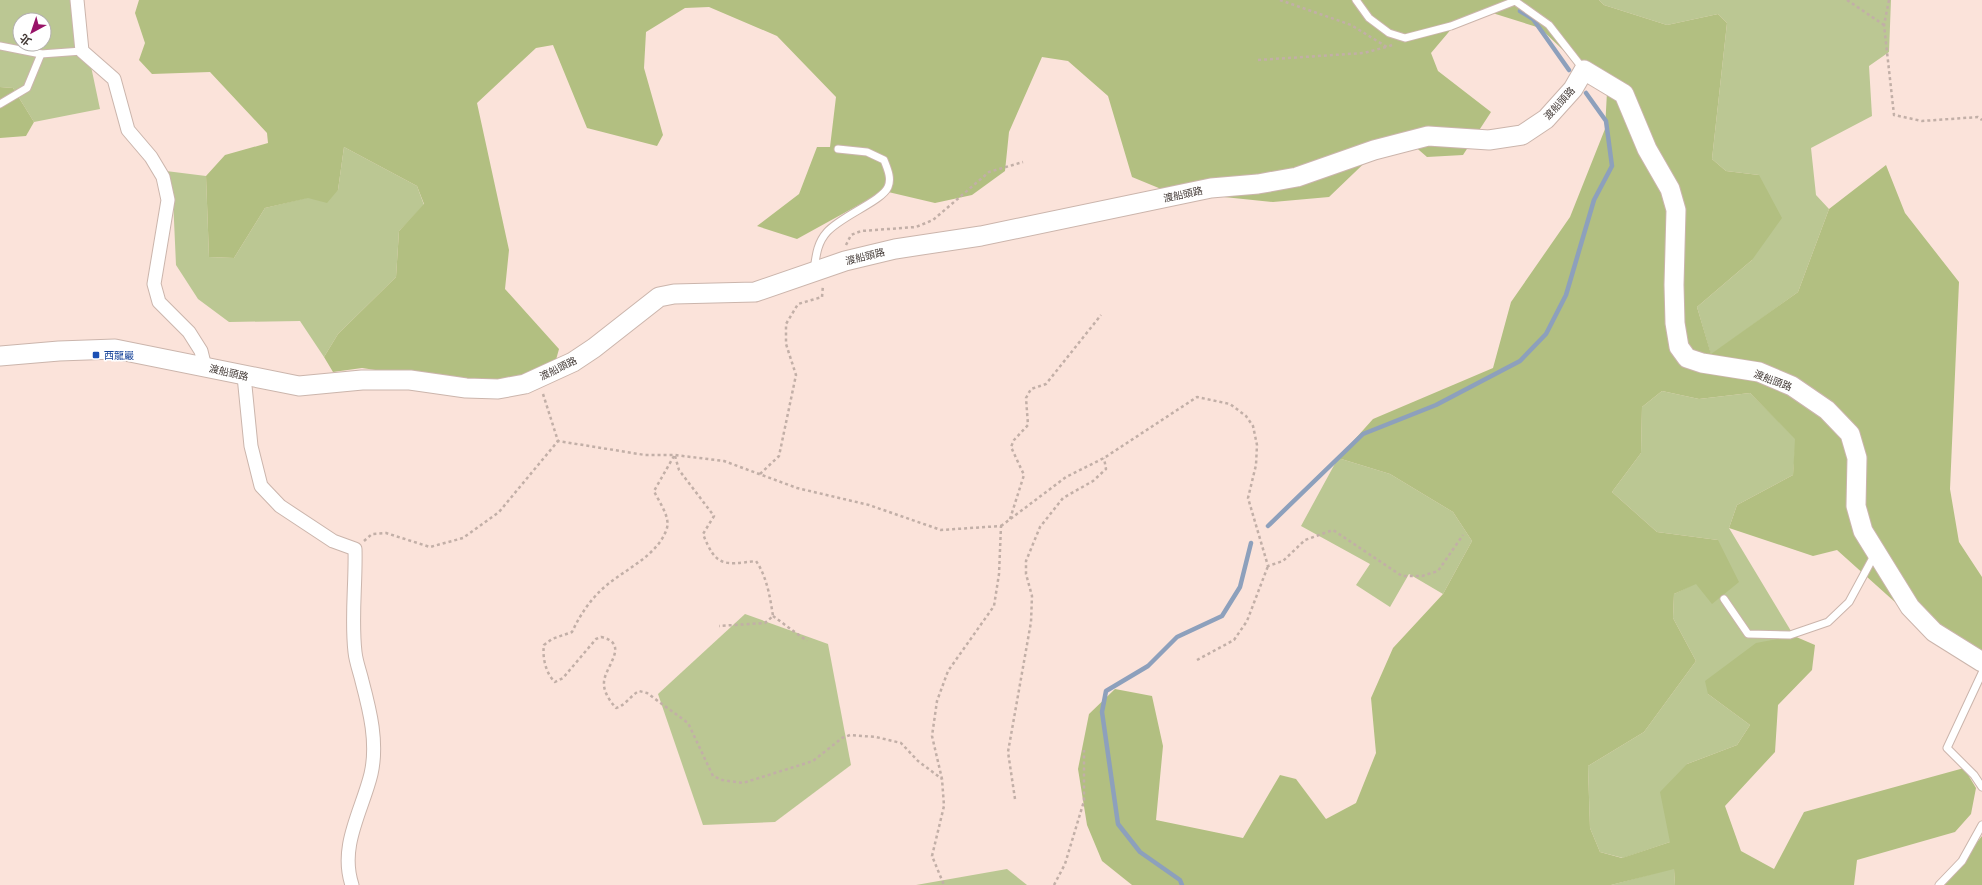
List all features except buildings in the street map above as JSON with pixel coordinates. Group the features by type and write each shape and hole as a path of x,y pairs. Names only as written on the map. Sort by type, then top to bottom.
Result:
{"street":[{"path":"77,0 82,51 114,79 128,130 151,157 163,177 168,200 154,284 159,302 189,332 202,351 205,367"},
{"name":"渡船頭路","path":"0,356 59,351 115,349 299,386 362,380 392,380 428,382 466,388 498,389 525,384 537,378 546,376 573,362 659,297 674,294 756,292 845,261 895,249 981,236 1211,188 1258,184 1297,177 1374,150 1428,136 1489,140 1522,135 1546,119 1572,89 1584,70 1624,94 1647,149 1670,189 1676,210 1674,285 1675,323 1679,348 1686,358 1702,363 1759,372 1792,386 1827,410 1850,434 1858,458 1856,506 1863,531 1910,606 1934,632 1982,662"},
{"path":"244,376 251,446 261,486 280,506 333,541 355,549 356,579 352,604 355,653 370,710 374,744 371,773 348,842 349,876 352,885"}],"lane":[{"path":"1356,0 1374,22 1390,33 1405,38 1451,26 1515,1 1549,25 1584,70"},
{"path":"0,46 41,54 82,51"},
{"path":"0,104 27,88 41,54"},
{"path":"820,270 817,248 826,233 838,221 879,197 888,187 890,176 884,160 867,152 838,149"},
{"path":"1724,599 1748,634 1790,635 1828,622 1844,607 1849,602 1876,552"},
{"path":"1982,673 1947,748 1974,775 1982,787"},
{"path":"1939,885 1962,861 1982,825"}],"path":[{"path":"1280,0 1351,25 1386,47"},
{"path":"1847,0 1884,25"},
{"path":"1889,0 1884,25 1894,115 1922,120 1978,117 1982,120"},
{"path":"1258,60 1364,53 1386,47 1405,38"},
{"path":"845,261 846,243 851,235 861,231 916,227 933,220 989,172 1023,162"},
{"path":"760,474 779,456 796,375 786,344 786,324 798,304 822,297 820,270"},
{"path":"1010,519 1024,475 1011,447 1014,440 1028,425 1026,398 1031,389 1046,384 1101,315"},
{"path":"537,378 558,441"},
{"path":"558,441 645,455 675,455 724,461 796,488 870,506 941,530 1001,526 1066,477 1104,458 1197,397 1230,404 1246,416 1253,426 1257,445 1256,465 1248,498 1268,566 1247,621 1234,640 1197,660"},
{"path":"355,549 372,534 386,533 430,547 462,538 499,512 558,441"},
{"path":"675,455 679,470 714,516 703,534 709,549 720,561 731,564 756,561 761,569 770,598 772,616 807,641"},
{"path":"675,455 654,491 667,516 667,527 658,544 632,568 608,584 584,608 572,632 544,645 542,654 551,678 556,682 563,678 596,639 601,637 606,638 614,645 616,652 604,679 606,698 616,708 622,706 631,695 639,691 647,693 688,723 713,776 722,780 743,783 813,761 842,738 850,735 876,737 901,743 918,760 942,779"},
{"path":"1015,799 1008,752 1031,622 1032,596 1026,574 1026,560 1040,527 1063,498 1092,481 1106,470 1104,458"},
{"path":"944,885 932,856 944,806 942,779 932,736 936,701 948,671 994,606 999,574 1001,526"},
{"path":"1268,566 1283,560 1305,540 1333,530 1402,576 1422,576 1438,571 1463,535"},
{"path":"719,626 765,623 772,616"},
{"path":"1054,885 1065,864 1084,801 1084,750"}],"green space":[{"path":"0,0 77,0 100,109 34,122 13,88 0,87"},
{"path":"139,0 1599,0 1604,5 1667,25 1718,14 1727,23 1712,159 1726,171 1759,175 1782,218 1752,260 1697,307 1711,354 1798,292 1829,209 1886,165 1905,213 1959,282 1950,489 1959,542 1982,577 1982,669 1955,656 1837,550 1813,556 1729,528 1737,505 1793,475 1795,439 1750,393 1699,399 1662,391 1642,407 1641,453 1612,492 1657,532 1718,540 1739,582 1712,604 1696,584 1674,594 1673,618 1696,661 1644,732 1588,766 1590,828 1600,852 1622,858 1670,842 1660,792 1687,764 1737,745 1750,725 1708,694 1705,681 1756,643 1794,636 1815,645 1812,670 1778,705 1775,752 1725,806 1741,851 1774,869 1804,812 1964,768 1976,788 1971,814 1955,832 1857,860 1854,885 1675,885 1674,869 1611,885 1132,885 1102,861 1087,825 1078,769 1089,714 1115,689 1152,696 1163,746 1156,820 1243,838 1280,775 1296,779 1326,819 1356,803 1376,753 1371,698 1393,648 1443,594 1472,541 1453,512 1390,474 1338,458 1373,419 1493,368 1511,302 1570,217 1605,129 1607,92 1540,28 1486,11 1453,27 1431,53 1438,71 1491,112 1463,155 1427,157 1412,144 1378,150 1329,197 1273,202 1166,191 1132,177 1108,96 1068,61 1042,57 1009,132 1005,171 972,195 935,203 884,191 797,239 757,226 799,194 817,147 830,147 836,97 777,36 709,7 685,8 646,32 644,68 663,135 657,146 587,128 553,45 536,48 477,103 509,250 505,289 559,349 554,367 483,386 362,368 333,372 324,357 338,334 396,277 399,231 424,204 417,186 344,147 338,190 327,203 308,198 265,208 234,258 209,257 206,176 225,155 268,143 267,133 210,72 152,74 139,60 145,43 135,13"},
{"path":"1599,0 1891,0 1889,52 1869,66 1872,116 1811,148 1816,195 1829,209 1798,292 1711,355 1697,307 1752,260 1759,175 1726,171 1712,159 1727,23 1718,14 1667,25 1604,5"},
{"path":"0,87 13,88 34,122 26,136 0,138"},
{"path":"344,147 417,186 424,205 399,231 396,277 338,334 324,357 300,321 229,322 198,299 176,265 173,198 166,171 206,176 209,257 234,258 265,208 338,190"},
{"path":"1662,391 1699,399 1750,393 1796,439 1793,475 1737,505 1729,528 1794,636 1708,694 1750,725 1737,745 1687,764 1670,842 1623,858 1600,852 1590,828 1588,766 1644,732 1696,661 1673,618 1674,594 1696,583 1718,540 1657,532 1612,492 1641,453 1642,407"},
{"path":"1338,458 1390,474 1453,512 1472,541 1443,594 1409,574 1390,607 1356,585 1370,564 1301,526"},
{"path":"745,614 828,644 851,765 775,822 703,825 658,694"},
{"path":"1982,836 1982,885 1943,885"},
{"path":"1674,868 1675,885 1611,885"},
{"path":"1007,869 1027,885 916,885"}],"waterway":[{"path":"1520,11 1533,19 1569,70"},
{"path":"1268,526 1363,434 1436,405 1520,361 1546,334 1566,295 1594,200 1612,166 1606,121 1586,93"},
{"path":"1182,885 1180,880 1140,852 1118,824 1102,712 1106,691 1148,666 1177,637 1222,616 1240,587 1251,543"}],"place":[{"name":"西龍巖","path":"96,355"}]}
